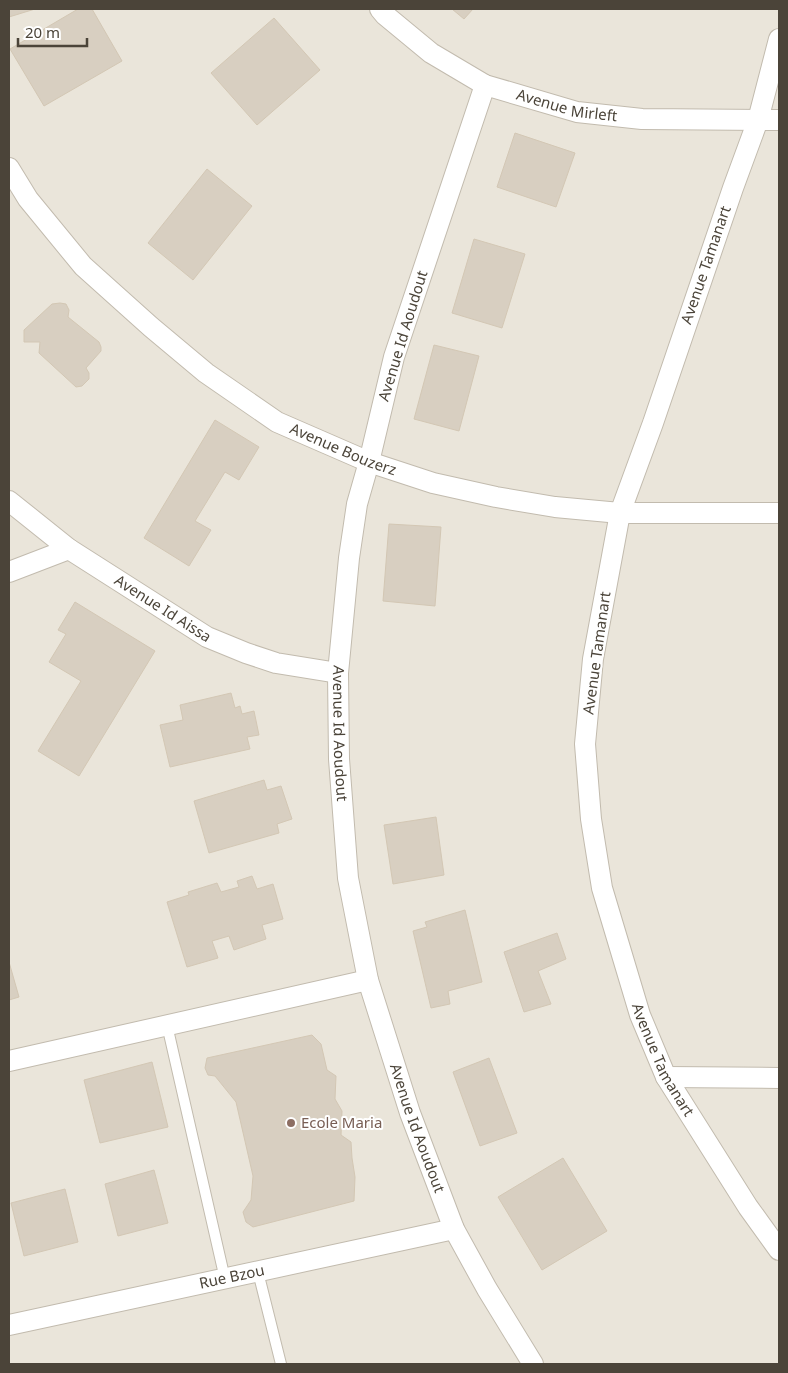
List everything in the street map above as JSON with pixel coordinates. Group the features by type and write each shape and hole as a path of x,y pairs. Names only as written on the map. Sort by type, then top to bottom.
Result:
{"street":[{"name":"Avenue Mirleft","path":"380,9 431,53 485,85 577,112 642,119 779,120"},
{"name":"Avenue Tamanart","path":"779,38 758,120 732,188 653,423 620,513 593,659 585,744 591,819 602,888 640,1015 666,1077 748,1207 779,1250"},
{"name":"Avenue Id Aoudout","path":"485,85 394,357 357,504 349,558 338,673 339,759 348,878 368,980 410,1113 454,1229 487,1289 533,1364"},
{"name":"Avenue Bouzerz","path":"9,168 28,199 84,266 151,328 206,373 277,422 369,462 433,483 496,497 555,507 620,513 779,513"},
{"name":"Avenue Id Aissa","path":"9,500 69,549 207,637 276,663 338,673"},
{"path":"9,572 69,549"},
{"path":"9,1061 368,980"},
{"path":"666,1077 779,1078"},
{"name":"Rue Bzou","path":"9,1325 454,1229"}],"lane":[{"path":"167,1025 225,1279"},
{"path":"258,1272 280,1364"}],"shaded area":[{"path":"9,9 779,9 779,1364 9,1364"}],"building":[{"path":"9,9 35,9 9,17"},
{"path":"78,9 92,9 122,61 44,106 10,49"},
{"path":"452,9 473,9 464,19"},
{"path":"274,18 320,70 257,125 211,73"},
{"path":"515,133 575,153 556,207 497,187"},
{"path":"207,169 252,206 193,280 148,243"},
{"path":"474,239 525,254 502,328 452,313"},
{"path":"52,304 66,304 69,310 68,317 99,342 101,347 101,351 86,368 89,373 89,379 82,386 76,387 39,353 40,342 24,342 24,330"},
{"path":"434,345 479,356 459,431 414,419"},
{"path":"215,420 259,447 239,480 225,472 195,521 211,530 189,566 144,538"},
{"path":"389,524 441,527 435,606 383,601"},
{"path":"75,602 155,651 79,776 38,751 81,681 49,662 66,634 58,630"},
{"path":"231,693 235,708 240,706 242,714 254,711 259,735 247,737 250,749 170,767 160,725 183,720 180,705"},
{"path":"264,780 267,790 281,786 292,819 277,824 279,833 209,853 194,801"},
{"path":"436,817 444,875 393,884 384,825"},
{"path":"252,876 257,889 273,884 283,919 262,925 266,939 234,950 229,936 212,941 218,958 187,967 167,902 189,895 188,892 217,883 221,892 239,887 237,881"},
{"path":"465,910 482,982 448,991 450,1004 431,1008 413,931 427,927 425,922"},
{"path":"557,933 566,959 538,971 551,1004 524,1012 504,952"},
{"path":"9,962 19,997 9,1000"},
{"name":"Ecole Maria","path":"312,1035 321,1044 327,1070 336,1076 335,1099 342,1111 341,1135 351,1142 355,1177 354,1201 253,1227 246,1222 243,1212 251,1200 253,1176 236,1102 215,1076 208,1075 205,1068 207,1058"},
{"path":"489,1058 517,1133 480,1146 453,1072"},
{"path":"152,1062 168,1127 100,1143 84,1080"},
{"path":"563,1158 607,1231 542,1270 498,1197"},
{"path":"154,1170 168,1223 118,1236 105,1184"},
{"path":"65,1189 78,1242 24,1256 11,1203"}],"place":[{"name":"Ecole Maria","path":"291,1123"}]}
